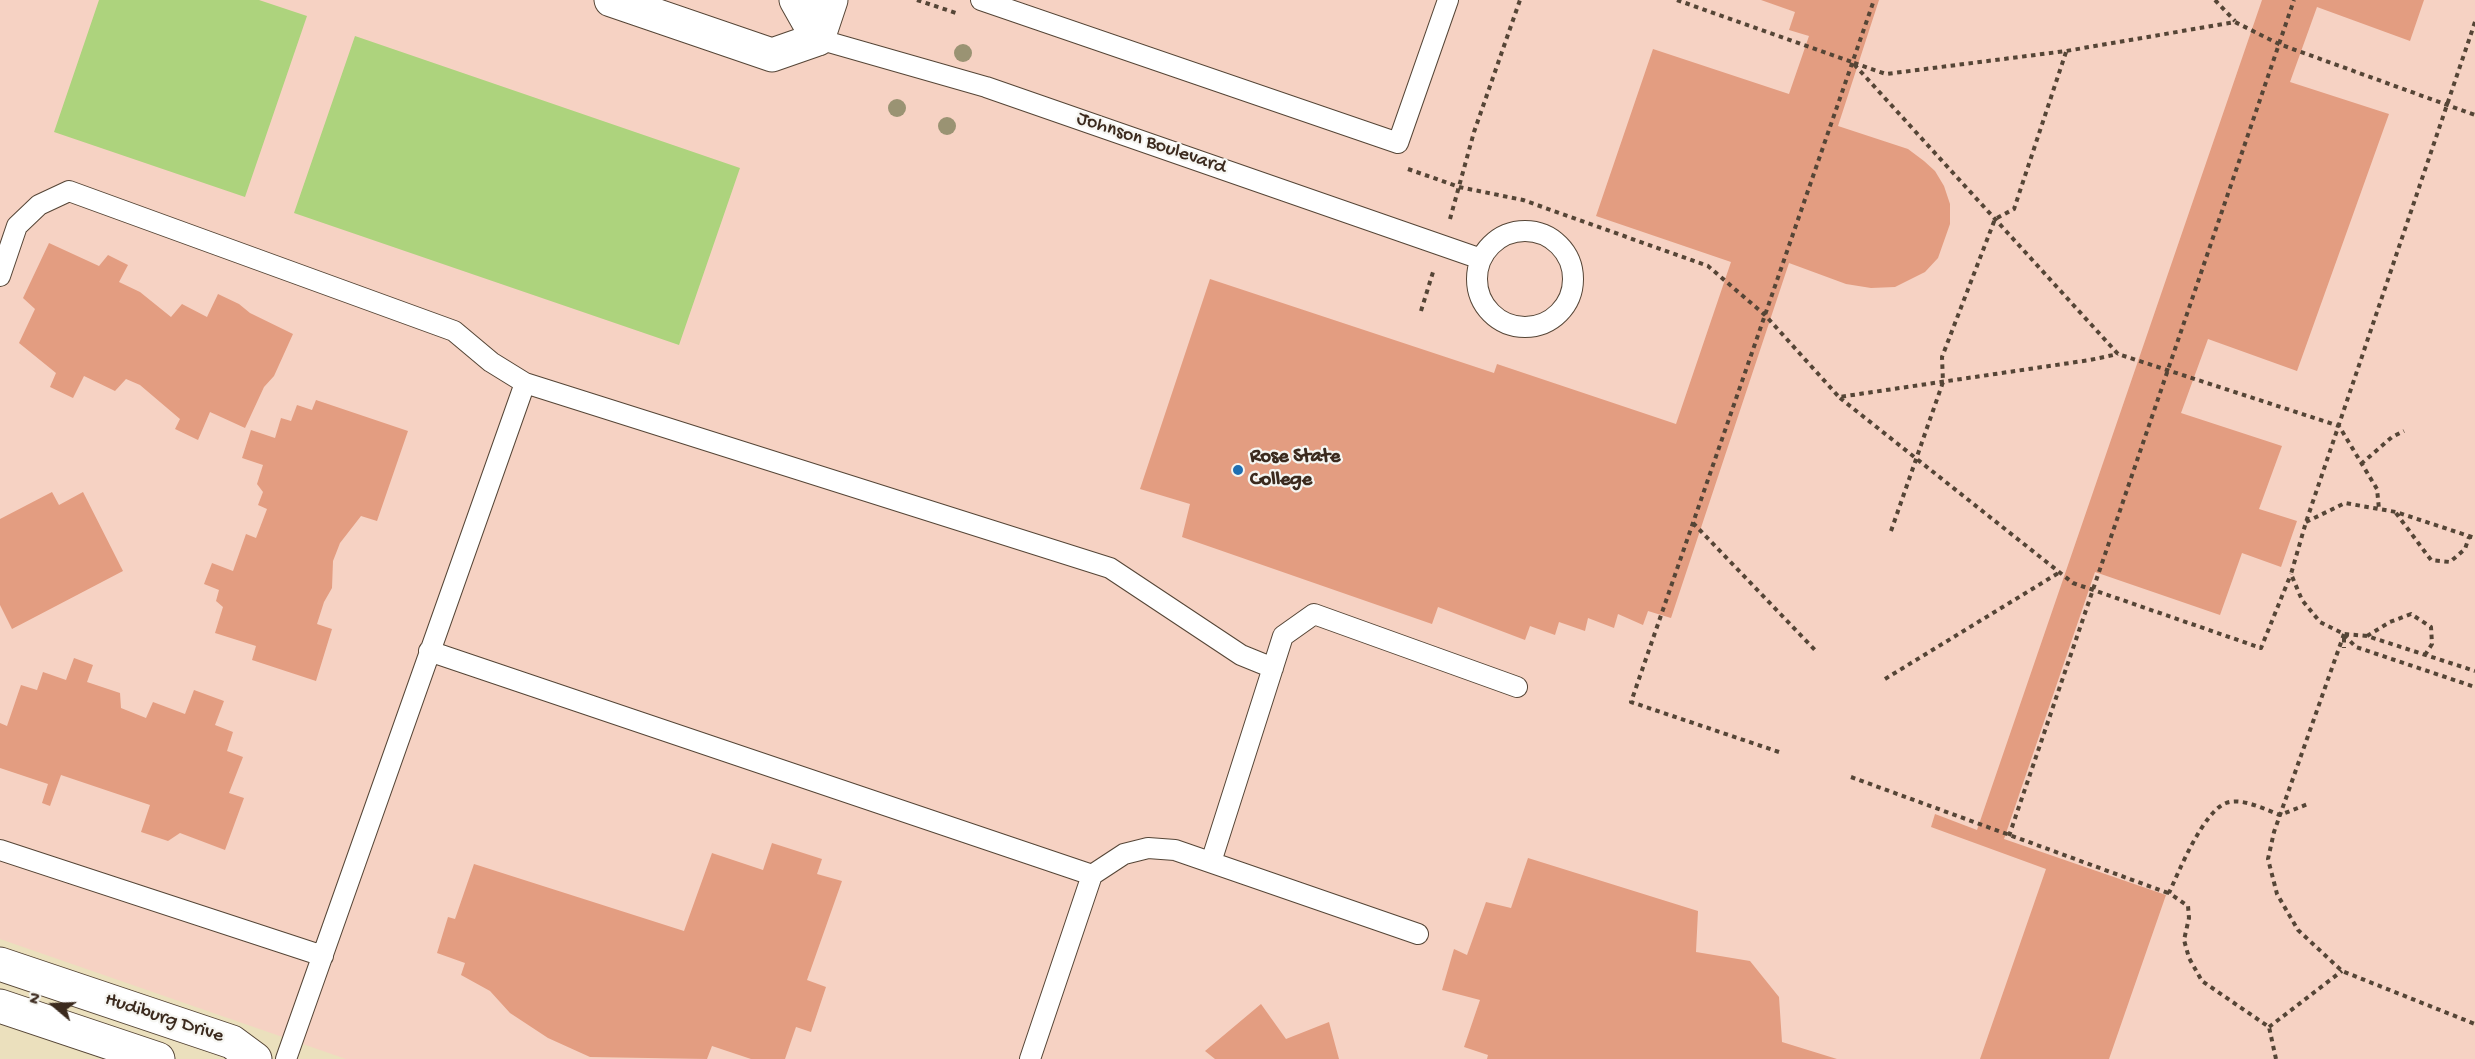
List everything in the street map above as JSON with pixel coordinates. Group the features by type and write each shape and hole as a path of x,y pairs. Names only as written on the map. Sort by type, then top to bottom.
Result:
{"street":[{"path":"611,0 772,55 818,39"},
{"path":"796,0 818,39"},
{"path":"818,39 831,0"},
{"name":"Hudiburg Drive","path":"0,964 232,1042 255,1059"},
{"name":"Hudiburg Drive","path":"0,1005 158,1059"}],"lane":[{"path":"981,0 1398,143 1448,0"},
{"name":"Johnson Boulevard","path":"818,39 986,87 1481,259"},
{"path":"0,276 17,226 39,205 69,191 454,331 491,362 525,383 1110,568 1241,655 1273,668"},
{"path":"1519,231 1536,231 1551,238 1563,249 1570,263 1573,280 1570,296 1551,320 1521,327 1507,323 1493,315 1478,289 1477,274 1481,259 1490,245 1504,235 1519,231"},
{"path":"286,1059 525,383"},
{"path":"1211,862 1283,636 1314,614 1517,687"},
{"path":"429,651 1092,875"},
{"path":"1030,1059 1092,875 1124,854 1148,848 1175,850 1418,934"},
{"path":"0,850 323,956"}],"path":[{"path":"1420,311 1474,132 1520,0"},
{"path":"1677,0 1886,74 2066,51 2235,22"},
{"path":"1779,752 1632,702 1874,0"},
{"path":"2215,0 2235,22 2279,44 2475,115"},
{"path":"2009,836 2294,0"},
{"path":"1765,315 1839,397 2073,583 2261,648 2291,574 2306,522 2475,22"},
{"path":"1891,531 1943,382 1941,357 1995,219 2014,209 2066,51"},
{"path":"1852,62 2118,354"},
{"path":"1839,397 2118,354 2339,426 2381,494"},
{"path":"2361,464 2392,437 2404,431"},
{"path":"2377,489 2379,509"},
{"path":"2306,522 2345,503 2396,512 2475,538"},
{"path":"2396,512 2431,560 2450,562 2465,549 2469,537"},
{"path":"1693,523 1815,650"},
{"path":"1885,679 2060,572"},
{"path":"2291,574 2302,600 2320,622 2344,634 2356,647 2475,687"},
{"path":"2367,636 2390,622 2411,614 2431,627 2432,644 2425,655"},
{"path":"2344,634 2367,636 2475,671"},
{"path":"2344,634 2344,648"},
{"path":"2344,634 2280,815 2268,859 2277,894 2298,930 2342,971 2475,1024"},
{"path":"1851,777 2169,892 2188,906 2189,918 2184,940 2189,957 2202,981 2269,1027 2276,1059"},
{"path":"2169,892 2197,836 2213,814 2226,803 2246,803 2280,815 2308,804"},
{"path":"2269,1027 2342,971"}],"shaded area":[{"name":"Rose State College","path":"0,0 2475,0 2475,1059 346,1059 0,939"}],"green space":[{"path":"99,0 259,0 307,16 245,197 54,132"},
{"path":"355,36 740,168 679,345 294,213"}],"building":[{"path":"1761,0 1879,0 1838,126 1908,149 1924,161 1935,171 1944,186 1950,204 1950,224 1938,258 1925,272 1895,287 1871,288 1846,284 1789,263 1671,618 1648,611 1643,625 1618,614 1614,628 1588,618 1585,631 1559,622 1555,635 1530,626 1525,640 1438,607 1432,624 1182,537 1190,504 1140,489 1210,279 1494,373 1497,364 1676,424 1731,262 1596,216 1653,49 1789,94 1809,36 1789,30 1795,12"},
{"path":"2262,0 2424,0 2410,41 2317,7 2290,82 2389,114 2297,371 2208,339 2181,413 2282,446 2259,509 2297,521 2281,567 2242,553 2220,615 2095,572 2004,839 2166,895 2109,1059 1980,1059 2046,869 1931,827 1935,814 1977,830"},
{"path":"49,243 99,266 108,255 128,265 119,282 140,292 171,317 182,304 207,317 218,294 293,334 274,376 264,387 245,428 210,412 198,440 175,429 180,419 140,385 126,379 115,391 84,376 73,398 50,387 56,373 19,343 35,309 23,298"},
{"path":"316,400 408,431 377,521 361,516 340,543 333,561 332,588 324,602 317,624 332,629 316,681 252,660 256,646 215,633 223,607 216,601 219,590 204,584 212,563 233,571 246,534 256,538 267,509 258,505 263,492 257,484 263,465 242,458 251,430 275,438 281,418 291,421 297,405 312,410"},
{"path":"52,492 59,505 83,492 123,571 12,629 0,605 0,519"},
{"path":"74,658 93,665 87,682 120,693 121,708 146,718 153,702 185,714 194,690 224,701 215,725 233,732 227,751 243,757 229,793 244,798 225,850 180,833 168,841 141,832 150,805 61,775 50,806 42,803 48,784 0,768 0,723 7,726 21,685 37,690 43,672 66,680"},
{"path":"772,843 822,859 817,874 842,881 807,980 826,987 811,1032 796,1027 785,1059 751,1059 712,1046 707,1059 590,1057 548,1038 510,1013 490,991 461,975 465,963 437,953 448,917 455,919 474,864 684,931 712,853 763,870"},
{"path":"1528,858 1698,911 1696,952 1750,961 1779,997 1782,1042 1837,1059 1487,1059 1488,1055 1464,1047 1480,1000 1442,990 1454,949 1467,955 1486,902 1511,908"},
{"path":"1261,1004 1286,1039 1329,1022 1339,1059 1215,1059 1205,1051"}],"place":[{"name":"Rose State College","path":"1238,470"}]}
